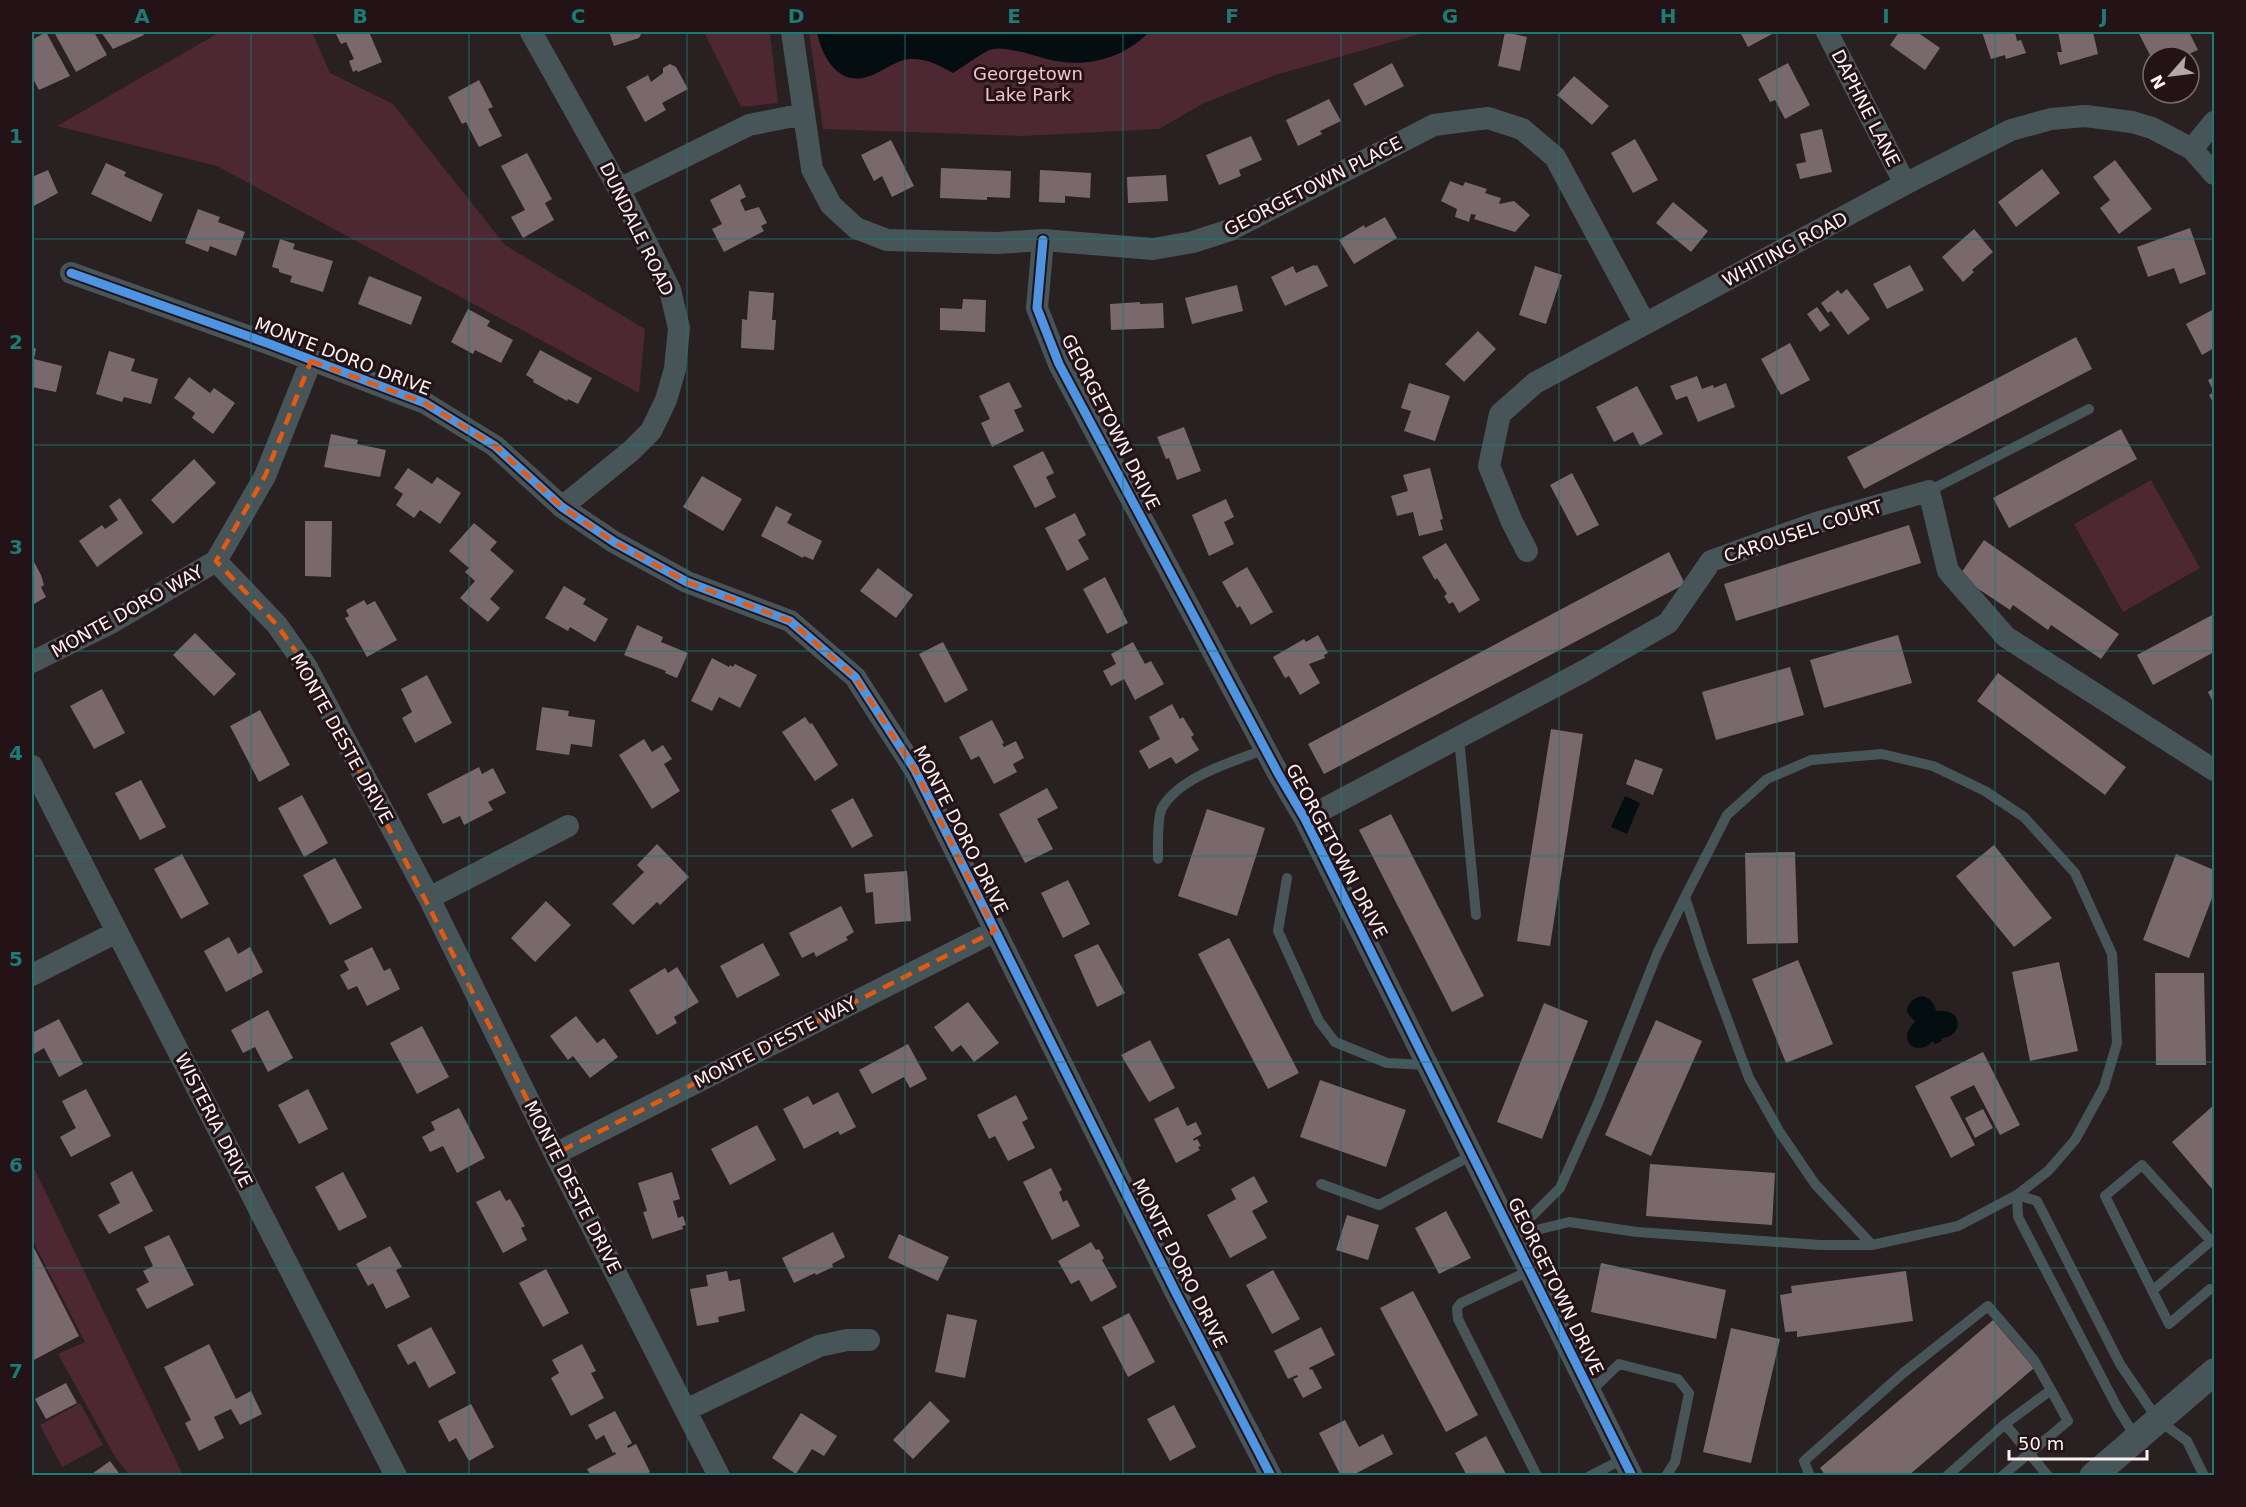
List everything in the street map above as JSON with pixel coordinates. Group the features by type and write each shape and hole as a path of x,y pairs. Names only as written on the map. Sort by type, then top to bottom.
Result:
{"street":[{"name":"DUNDALE ROAD","path":"531,32 620,189 670,290 679,328 675,369 666,400 651,431 562,507"},
{"name":"GEORGETOWN PLACE","path":"792,32 812,169 831,205 856,228 887,240 998,243 1043,240 1153,249 1193,242 1230,230 1434,125 1488,118 1522,129 1556,157 1645,324"},
{"name":"DAPHNE LANE","path":"1827,32 1905,184"},
{"path":"620,189 749,125 804,114"},
{"name":"WHITING ROAD","path":"1527,551 1512,522 1489,466 1500,414 1534,383 1905,184 2011,130 2051,119 2085,116 2132,122 2152,128 2192,149 2214,174"},
{"path":"2192,149 2214,122"},
{"name":"GEORGETOWN DRIVE","path":"1043,240 1037,308 1059,364 1305,819 1628,1467"},
{"name":"MONTE DORO DRIVE","path":"71,273 267,343 424,403 495,447 562,507 614,542 687,582 790,621 855,677 915,770 1177,1295 1271,1476"},
{"name":"MONTE DORO WAY","path":"32,662 109,624 216,561 265,476 311,361"},
{"path":"1929,491 1948,571 2006,637 2214,770"},
{"name":"CAROUSEL COURT","path":"1305,819 1584,671 1668,622 1711,561 1816,523 1929,491"},
{"name":"MONTE DESTE DRIVE","path":"216,561 277,625 306,666 429,898 555,1154 720,1476"},
{"name":"WISTERIA DRIVE","path":"32,766 396,1476"},
{"path":"429,898 568,826"},
{"name":"MONTE D'ESTE WAY","path":"555,1154 994,931"},
{"path":"32,975 117,932"},
{"path":"686,1410 819,1346 847,1340 869,1340"},
{"path":"2105,1468 2136,1438 2214,1372"}],"lane":[{"path":"1929,491 2089,409"},
{"path":"1459,738 1476,915"},
{"path":"1158,859 1161,810 1179,788 1220,767 1266,749"},
{"path":"1882,754 1933,766 1985,791 2024,816 2075,873 2112,954 2117,1043 2104,1087 2075,1140 2048,1172 2017,1195 1958,1226 1872,1245 1820,1245 1648,1233 1569,1222 1512,1236 1560,1188 1598,1103 1657,954 1685,897 1727,815 1767,779 1811,760 1882,754"},
{"path":"1287,878 1278,931 1319,1021 1335,1042 1387,1063 1428,1065"},
{"path":"1685,897 1749,1078 1779,1131 1815,1184 1872,1245"},
{"path":"1322,1184 1378,1205 1472,1155"},
{"path":"2152,1291 2213,1241 2142,1165 2105,1196 2152,1291 2169,1324 2210,1289"},
{"path":"2017,1195 2037,1201 2120,1364 2158,1420 2187,1441 2204,1476"},
{"path":"2017,1195 2018,1217 2116,1407 2136,1438"},
{"path":"1529,1270 1461,1303 1457,1308 1458,1319 1537,1476"},
{"path":"1810,1476 1804,1461 1902,1374 1988,1306 2034,1360 2068,1421 2002,1476"},
{"path":"1590,1392 1619,1364 1678,1378 1689,1393 1675,1462 1666,1476"},
{"path":"1947,1476 2005,1424 2051,1390"},
{"path":"2005,1424 2048,1476"},
{"path":"1590,1476 1628,1467"}],"highlighted area":[{"path":"311,361 425,403 495,446 562,507 614,542 687,582 790,621 855,677 915,770 995,931 555,1154 306,666 277,625 216,561 265,476"}],"green space":[{"path":"220,32 312,32 330,73 393,104 505,245 645,329 639,393 217,166 57,126"},
{"path":"704,32 770,32 778,103 741,107"},
{"name":"Georgetown Lake Park","path":"809,32 1427,32 1275,75 1204,103 1159,129 1022,136 823,129"},
{"path":"2151,480 2200,568 2123,612 2074,524"},
{"path":"32,1164 183,1475 129,1475 114,1455 58,1354 85,1342 32,1239"},
{"path":"80,1403 103,1445 62,1467 40,1425"}],"shaded area":[{"path":"817,32 1149,32 1139,41 1115,55 1089,62 1061,62 998,48 985,52 953,73 928,61 910,59 863,78 853,78 845,76 831,65 822,49"},
{"path":"1625,796 1640,803 1627,834 1611,827"},
{"path":"1923,996 1932,1002 1936,1011 1952,1014 1958,1023 1954,1033 1941,1038 1942,1041 1935,1044 1933,1041 1920,1048 1910,1045 1908,1040 1907,1035 1915,1022 1907,1012 1912,1001"}],"building":[{"path":"46,32 70,76 39,90 32,80 32,40"},
{"path":"54,32 94,32 107,55 76,72"},
{"path":"101,32 142,32 144,35 113,49"},
{"path":"335,32 369,32 382,62 353,72 349,61 354,59 346,42 341,44"},
{"path":"609,32 642,32 639,38 614,46"},
{"path":"1505,32 1527,37 1520,71 1498,66"},
{"path":"1740,32 1771,32 1772,34 1748,47"},
{"path":"1899,32 1917,32 1940,48 1925,70 1890,45"},
{"path":"1982,32 2015,32 2017,41 2021,40 2026,53 2006,59 2005,55 1991,59"},
{"path":"2058,32 2093,32 2098,54 2060,65 2057,52 2062,52"},
{"path":"2138,32 2189,32 2196,45 2145,45"},
{"path":"1392,63 1404,86 1365,106 1353,84"},
{"path":"1788,63 1810,105 1785,119 1775,100 1770,102 1758,79"},
{"path":"670,64 676,67 688,89 662,103 666,110 645,122 626,87 648,75 651,82 663,73 663,68"},
{"path":"1574,76 1609,106 1592,125 1557,95"},
{"path":"479,80 493,107 488,109 502,136 479,147 466,122 462,124 448,97"},
{"path":"1329,99 1341,121 1320,131 1322,134 1298,146 1286,120"},
{"path":"1822,129 1832,172 1800,179 1796,164 1806,162 1800,134"},
{"path":"1251,136 1262,160 1239,170 1241,176 1219,185 1206,155"},
{"path":"1635,139 1658,180 1633,193 1611,153"},
{"path":"891,140 914,186 892,197 882,176 874,181 861,155"},
{"path":"527,153 552,199 545,203 554,220 523,238 511,217 525,210 501,166"},
{"path":"2115,160 2152,209 2119,234 2100,208 2110,200 2093,177"},
{"path":"106,163 126,172 124,176 163,194 151,222 91,194"},
{"path":"941,168 1011,171 1010,198 987,197 987,200 940,198"},
{"path":"2042,169 2060,193 2016,227 1998,202"},
{"path":"48,170 58,193 32,207 32,177"},
{"path":"1040,170 1091,173 1090,198 1065,196 1065,203 1039,202"},
{"path":"1166,175 1168,201 1128,203 1127,177"},
{"path":"1450,181 1463,186 1465,182 1487,189 1485,193 1501,198 1499,204 1514,201 1530,215 1515,232 1474,219 1476,215 1471,214 1469,222 1455,217 1457,209 1441,201"},
{"path":"740,184 746,197 740,200 745,211 759,207 767,223 761,226 764,231 724,252 712,229 722,224 710,200"},
{"path":"1673,202 1708,231 1691,252 1656,223"},
{"path":"198,209 220,217 218,222 245,232 236,256 210,246 208,252 185,243"},
{"path":"1385,217 1397,238 1354,264 1339,240 1364,225 1365,228"},
{"path":"2190,228 2206,274 2180,284 2174,268 2148,277 2137,247"},
{"path":"1974,229 1993,252 1972,270 1974,272 1963,282 1942,257"},
{"path":"280,239 295,244 293,249 333,261 323,292 290,282 292,276 272,267"},
{"path":"1317,265 1328,286 1285,306 1271,277 1293,266 1296,273"},
{"path":"1910,265 1924,290 1887,309 1873,284"},
{"path":"1535,266 1562,275 1546,324 1519,315"},
{"path":"369,276 422,297 411,325 358,304"},
{"path":"1237,285 1243,311 1192,324 1185,298"},
{"path":"1847,289 1870,319 1848,335 1831,311 1828,313 1821,303 1838,290 1841,294"},
{"path":"749,291 774,293 772,320 776,320 774,350 741,348 742,319 747,320"},
{"path":"963,299 986,300 985,332 940,330 940,308 962,309"},
{"path":"1140,302 1140,304 1163,303 1164,328 1111,330 1110,304"},
{"path":"1817,307 1830,325 1820,332 1807,314"},
{"path":"468,309 490,321 487,326 513,340 501,363 475,350 473,354 451,342"},
{"path":"2214,309 2214,348 2202,355 2186,324"},
{"path":"1478,331 1496,349 1464,382 1445,364"},
{"path":"2076,337 2092,369 1864,489 1847,457"},
{"path":"1790,343 1810,380 1781,395 1761,359"},
{"path":"32,347 36,349 34,359 62,366 56,392 32,387"},
{"path":"540,350 592,378 578,404 568,399 567,401 533,382 534,380 526,375"},
{"path":"109,351 135,359 131,371 158,379 151,404 124,397 122,402 96,394"},
{"path":"1697,376 1702,389 1713,385 1714,388 1726,383 1735,407 1698,422 1687,396 1676,400 1670,386"},
{"path":"189,377 210,393 214,388 235,403 213,434 192,418 195,413 174,398"},
{"path":"2214,377 2214,392 2208,380"},
{"path":"1009,382 1022,407 1014,410 1024,431 992,447 981,423 990,419 979,396"},
{"path":"1409,383 1450,396 1435,441 1404,431 1411,411 1401,408"},
{"path":"1637,386 1663,434 1640,446 1633,432 1614,442 1596,407"},
{"path":"2214,392 2214,404 2209,395"},
{"path":"1184,427 1201,471 1177,480 1169,458 1166,459 1157,437"},
{"path":"2121,429 2137,459 2009,528 1993,498"},
{"path":"331,434 358,440 357,444 386,450 380,477 324,467"},
{"path":"1043,451 1054,473 1046,477 1056,497 1035,508 1013,466"},
{"path":"194,459 216,483 173,524 151,500"},
{"path":"408,468 432,484 437,477 461,493 440,524 420,510 414,518 396,505 403,494 394,488"},
{"path":"1430,468 1443,519 1440,520 1443,530 1419,536 1413,512 1397,516 1391,496 1408,491 1403,475"},
{"path":"1572,473 1599,525 1577,536 1550,485"},
{"path":"702,476 742,499 723,531 683,507"},
{"path":"120,498 143,533 97,567 79,541 102,525 105,529 118,520 109,506"},
{"path":"1226,499 1234,517 1224,522 1234,544 1209,556 1192,515"},
{"path":"776,506 792,514 787,523 822,541 813,560 804,556 803,558 761,536"},
{"path":"1075,513 1086,535 1078,540 1089,559 1067,571 1045,528"},
{"path":"305,521 332,521 331,577 305,576"},
{"path":"474,523 497,542 490,550 514,571 490,599 500,608 488,622 460,598 475,581 465,572 469,568 449,551"},
{"path":"1909,525 1921,563 1736,621 1724,584"},
{"path":"1984,540 2119,634 2101,659 2051,625 2048,630 2013,605 2010,610 1959,576"},
{"path":"1446,543 1480,600 1459,613 1453,602 1449,604 1444,596 1447,594 1437,578 1435,580 1422,557"},
{"path":"1669,552 1685,584 1324,774 1308,744"},
{"path":"32,558 41,575 44,585 41,587 46,597 32,605"},
{"path":"1247,567 1273,612 1251,625 1240,606 1237,608 1222,582"},
{"path":"878,568 913,595 896,618 860,591"},
{"path":"1105,577 1128,623 1107,634 1083,589"},
{"path":"564,586 586,599 583,604 608,619 595,642 570,627 568,631 545,618"},
{"path":"364,600 367,605 375,601 397,640 367,657 345,618 349,616 346,610"},
{"path":"2214,614 2214,652 2153,685 2137,655"},
{"path":"637,625 663,637 661,642 688,653 677,678 665,673 666,671 624,655"},
{"path":"195,633 236,674 214,696 173,655"},
{"path":"1318,635 1328,653 1324,655 1325,658 1309,664 1320,683 1300,695 1289,676 1285,678 1273,657 1304,639 1306,642"},
{"path":"1898,635 1912,683 1824,708 1810,660"},
{"path":"943,642 968,690 945,703 919,654"},
{"path":"1133,642 1145,664 1151,661 1164,684 1135,700 1124,679 1111,686 1103,671 1116,664 1111,654"},
{"path":"712,658 729,667 735,664 757,675 740,708 719,697 712,711 691,701"},
{"path":"1790,667 1804,715 1716,740 1702,692"},
{"path":"1998,673 2126,767 2105,795 1977,701"},
{"path":"427,675 452,723 415,743 402,718 412,712 401,689"},
{"path":"2214,688 2214,704 2208,692"},
{"path":"102,689 125,733 94,749 70,706"},
{"path":"1172,704 1180,719 1183,717 1194,735 1191,737 1199,750 1176,764 1171,757 1149,769 1139,751 1160,739 1149,717"},
{"path":"542,707 569,711 568,716 595,720 592,747 571,744 569,755 536,750"},
{"path":"260,710 290,765 259,782 230,726"},
{"path":"805,717 810,724 812,723 838,765 815,781 782,732"},
{"path":"992,720 1004,747 1016,741 1024,758 1013,764 1017,772 994,784 979,756 971,760 959,737"},
{"path":"1551,729 1583,734 1550,946 1517,941"},
{"path":"644,739 652,752 663,745 672,759 664,764 680,791 652,809 619,755"},
{"path":"1635,759 1663,769 1653,795 1626,784"},
{"path":"479,767 482,774 493,768 506,793 488,802 493,810 464,825 460,816 443,824 427,794"},
{"path":"141,780 166,827 140,840 115,793"},
{"path":"1047,788 1058,808 1037,819 1053,849 1025,863 999,814"},
{"path":"302,795 328,843 304,857 278,808"},
{"path":"853,798 873,836 852,848 831,810"},
{"path":"1207,809 1265,828 1237,916 1178,896"},
{"path":"1391,814 1484,996 1452,1012 1359,830"},
{"path":"657,844 689,877 660,905 657,902 633,925 612,904 644,872 637,865"},
{"path":"1994,845 2052,918 2014,947 1956,876"},
{"path":"1795,852 1798,943 1747,944 1745,853"},
{"path":"182,854 209,904 181,919 154,869"},
{"path":"2176,854 2214,870 2214,893 2189,958 2143,940"},
{"path":"335,858 362,908 330,925 303,875"},
{"path":"907,871 911,921 875,924 873,892 866,893 864,874"},
{"path":"1068,880 1090,924 1063,938 1041,893"},
{"path":"546,901 571,925 535,962 511,938"},
{"path":"841,906 854,932 846,937 848,940 816,957 814,952 802,958 789,933"},
{"path":"229,937 238,954 250,947 263,972 226,992 204,951"},
{"path":"1229,938 1299,1073 1268,1089 1198,954"},
{"path":"763,943 780,975 737,998 720,966"},
{"path":"1098,944 1125,993 1097,1007 1074,955"},
{"path":"372,947 384,971 390,968 400,989 367,1006 357,986 348,990 340,975 349,970 344,961"},
{"path":"1798,960 1833,1044 1786,1063 1752,979"},
{"path":"2059,962 2078,1051 2030,1061 2012,972"},
{"path":"677,967 699,1002 674,1017 677,1023 657,1035 629,990 665,968 668,973"},
{"path":"2155,973 2204,973 2206,1065 2156,1065"},
{"path":"968,1002 999,1043 974,1062 961,1045 952,1052 934,1027"},
{"path":"1544,1003 1588,1021 1542,1139 1497,1122"},
{"path":"268,1010 293,1058 268,1072 255,1047 243,1053 231,1030"},
{"path":"576,1016 597,1043 604,1038 618,1057 590,1078 573,1056 568,1060 550,1036"},
{"path":"59,1019 83,1064 59,1077 44,1048 32,1055 32,1033"},
{"path":"1656,1020 1702,1041 1651,1156 1605,1135"},
{"path":"422,1026 449,1077 417,1094 390,1043"},
{"path":"1150,1040 1175,1088 1149,1102 1121,1055"},
{"path":"908,1044 927,1079 910,1088 904,1077 872,1094 859,1070"},
{"path":"1983,1052 2020,1125 2000,1135 1974,1085 1950,1097 1975,1145 1951,1158 1915,1086"},
{"path":"1320,1080 1406,1110 1386,1167 1300,1137"},
{"path":"86,1089 111,1136 71,1157 60,1137 76,1128 62,1101"},
{"path":"308,1089 328,1129 299,1144 278,1105"},
{"path":"838,1092 856,1127 840,1135 838,1131 804,1149 783,1109 808,1096 813,1105"},
{"path":"1016,1095 1028,1119 1022,1122 1035,1148 1008,1161 995,1136 989,1139 977,1115"},
{"path":"2214,1105 2214,1187 2212,1189 2172,1142"},
{"path":"1178,1107 1187,1126 1196,1122 1202,1134 1193,1139 1194,1141 1197,1139 1201,1146 1198,1147 1200,1150 1176,1163 1154,1119"},
{"path":"459,1108 485,1158 457,1173 443,1146 430,1152 422,1137 435,1130 431,1122"},
{"path":"1983,1109 1993,1128 1975,1138 1965,1118"},
{"path":"757,1125 776,1160 730,1185 711,1149"},
{"path":"1650,1164 1775,1173 1772,1225 1646,1216"},
{"path":"1051,1168 1062,1190 1059,1192 1063,1202 1067,1200 1080,1226 1052,1240 1023,1182"},
{"path":"132,1171 153,1211 109,1234 98,1215 120,1203 110,1183"},
{"path":"343,1172 367,1217 339,1231 315,1187"},
{"path":"672,1172 680,1199 673,1201 678,1218 683,1216 686,1225 682,1226 683,1229 652,1239 643,1212 647,1211 638,1183"},
{"path":"1254,1176 1268,1202 1252,1211 1267,1238 1230,1258 1207,1215 1236,1199 1231,1189"},
{"path":"500,1190 506,1201 510,1199 525,1226 521,1228 527,1240 503,1253 476,1202"},
{"path":"1446,1211 1471,1258 1439,1274 1415,1228"},
{"path":"1347,1215 1379,1225 1368,1260 1336,1250"},
{"path":"833,1232 845,1257 832,1264 833,1267 794,1283 782,1258"},
{"path":"899,1234 949,1257 938,1281 888,1258"},
{"path":"169,1235 194,1285 147,1309 136,1289 149,1282 143,1271 153,1266 144,1247"},
{"path":"1091,1242 1096,1250 1099,1249 1104,1258 1102,1260 1117,1287 1091,1302 1079,1280 1071,1284 1058,1261"},
{"path":"32,1244 79,1336 32,1361"},
{"path":"390,1246 402,1267 396,1270 410,1297 386,1309 373,1283 368,1286 356,1264"},
{"path":"1601,1263 1726,1290 1716,1339 1591,1312"},
{"path":"546,1269 569,1313 543,1327 519,1283"},
{"path":"1273,1270 1300,1319 1272,1334 1246,1285"},
{"path":"727,1271 729,1281 740,1279 745,1311 718,1317 719,1322 697,1326 690,1289 708,1286 706,1275"},
{"path":"1906,1271 1913,1321 1797,1337 1797,1331 1785,1332 1780,1295 1792,1293 1791,1286"},
{"path":"1413,1291 1478,1415 1446,1432 1380,1308"},
{"path":"1129,1313 1155,1362 1128,1377 1102,1327"},
{"path":"947,1314 977,1320 965,1378 935,1372"},
{"path":"1993,1320 2034,1368 1908,1476 1826,1476 1820,1468"},
{"path":"431,1327 456,1373 429,1388 415,1361 408,1365 397,1345"},
{"path":"1321,1327 1335,1355 1309,1368 1312,1369 1322,1388 1303,1398 1293,1379 1298,1377 1297,1375 1288,1379 1274,1351"},
{"path":"1731,1328 1780,1339 1751,1463 1703,1452"},
{"path":"209,1344 236,1399 251,1391 262,1414 240,1425 231,1409 214,1417 224,1438 199,1451 185,1423 191,1420 164,1367"},
{"path":"582,1344 596,1371 591,1373 604,1398 571,1416 551,1378 559,1373 552,1360"},
{"path":"66,1383 77,1403 46,1419 35,1399"},
{"path":"930,1401 950,1421 913,1459 893,1440"},
{"path":"471,1404 494,1447 469,1461 456,1438 449,1442 438,1421"},
{"path":"1174,1405 1196,1447 1170,1461 1147,1419"},
{"path":"615,1411 632,1443 627,1446 628,1448 636,1444 650,1472 643,1476 591,1476 587,1469 616,1454 613,1453 604,1435 596,1440 588,1425"},
{"path":"801,1413 837,1436 824,1456 812,1449 796,1474 772,1458"},
{"path":"1345,1420 1359,1447 1383,1434 1393,1454 1351,1476 1341,1476 1319,1433"},
{"path":"1486,1436 1507,1476 1467,1476 1455,1453"},
{"path":"110,1461 121,1476 89,1476"}],"cycle path":[{"path":"1043,240 1037,308 1059,364 1279,775 1305,819 1632,1476"},
{"path":"71,273 267,343 425,403 495,446 562,507 614,542 687,582 790,621 855,677 915,770 1177,1295 1271,1476"}]}
